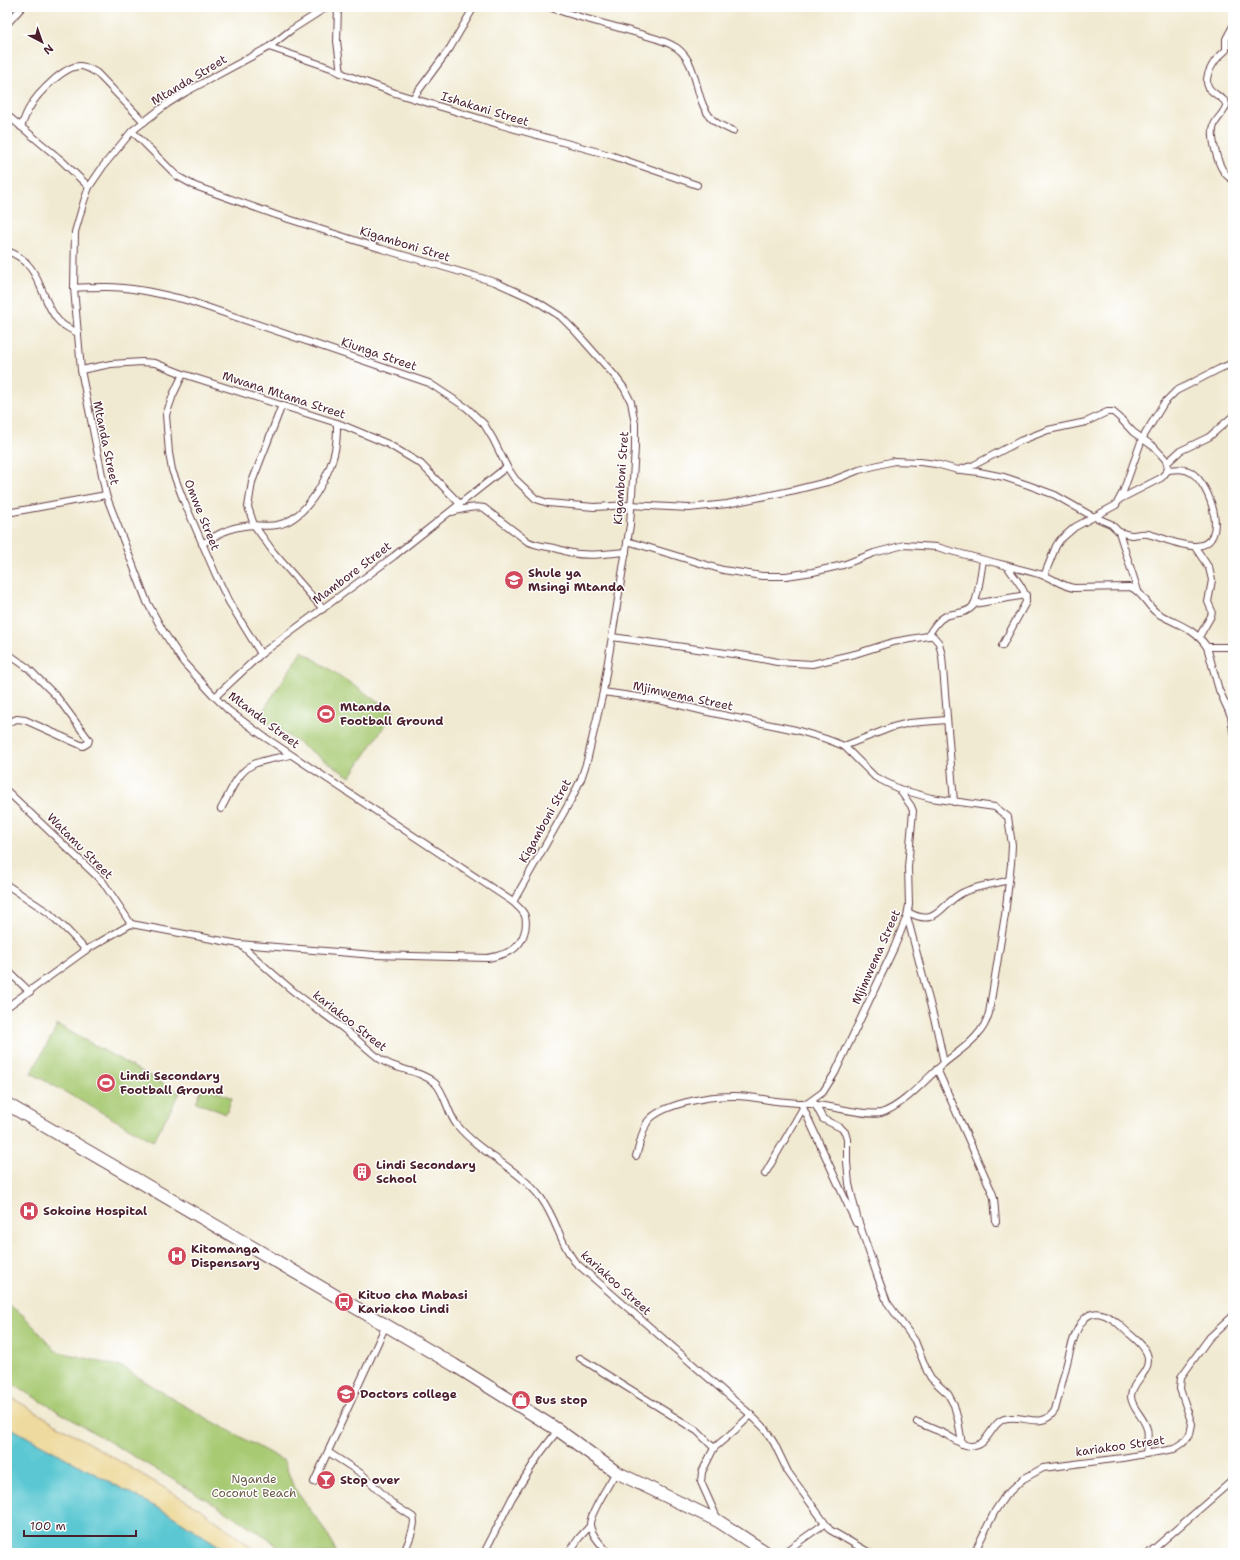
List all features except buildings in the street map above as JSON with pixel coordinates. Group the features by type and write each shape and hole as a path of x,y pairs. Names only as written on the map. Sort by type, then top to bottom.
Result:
{"highway":[{"path":"7,1104 167,1197 334,1297 386,1325 558,1430 616,1472 718,1521 767,1553"}],"street":[{"path":"7,24 22,7"},
{"name":"Mtanda Street","path":"131,924 239,944 374,955 488,958 504,954 514,948 525,933 525,916 513,902 290,755 228,710 215,697 184,662 162,630 148,602 106,495 81,370 74,288 75,232 89,187 104,165 132,131 186,92 269,47 290,30 327,7"},
{"path":"338,7 337,41 341,73"},
{"path":"413,98 450,48 474,7"},
{"path":"549,7 573,16 646,36 677,48 683,54 693,71 705,109 713,120 733,131"},
{"path":"1233,26 1226,39 1226,50 1216,60 1208,76 1207,82 1210,91 1226,104 1226,107 1216,120 1213,127 1212,136 1223,171 1233,180"},
{"name":"Ishakani Street","path":"269,47 413,98 501,125 613,156 697,185"},
{"path":"21,127 30,106 44,88 63,73 78,66 88,68 97,73 144,122"},
{"path":"7,115 89,187"},
{"name":"Kigamboni Stret","path":"132,131 177,176 195,186 276,215 382,249 495,282 533,299 560,316 576,332 624,388 631,402 635,424 635,448 626,552 603,692 587,761 581,779 572,798 513,902"},
{"path":"7,251 24,262 34,272 51,310 58,320 64,326 78,333"},
{"name":"Kiunga Street","path":"74,288 106,287 130,289 186,300 429,383 467,408 484,424 494,439 507,467 515,479 536,499 548,503 604,507 630,506 689,508 727,504 831,481 859,470 894,461 920,462 1004,477 1028,485 1055,495 1110,524 1118,532"},
{"name":"Mwana Mtama Street","path":"81,370 111,364 142,362 155,363 183,374 337,423 388,444 414,460 428,470 460,504"},
{"path":"1044,576 1056,546 1060,540 1076,527 1114,507 1120,499 1142,439 1164,403 1176,391 1233,363"},
{"name":"Omwe Street","path":"183,374 166,415 172,470 183,500 229,602 261,654"},
{"path":"282,405 250,488 248,507 254,525 274,553 323,609"},
{"path":"958,470 974,465 1020,441 1048,430 1086,422 1107,412 1113,412 1120,417 1133,432 1154,447 1167,463 1168,470"},
{"path":"1167,463 1180,451 1209,437 1233,416"},
{"path":"202,544 225,530 243,526 278,525 290,520 303,510 317,493 332,461 336,445 337,423"},
{"name":"Mambore Street","path":"215,697 261,654 394,556 504,469"},
{"path":"1118,532 1132,535 1147,534 1195,547 1210,541 1215,532 1211,502 1202,485 1191,473 1180,469 1168,470 1161,478 1120,499"},
{"path":"7,513 106,495"},
{"path":"448,513 466,508 484,508 533,545 554,548 573,554 626,552"},
{"path":"1118,532 1138,591 1153,610 1158,614 1176,622 1199,637 1207,647 1219,690 1231,716 1233,731"},
{"path":"627,541 723,570 762,576 786,576 813,572 843,565 874,553 904,545 937,547 983,561 1044,576 1065,586 1074,588 1125,587 1138,591"},
{"path":"1195,547 1209,568 1212,580 1208,602 1212,611 1199,637"},
{"path":"928,636 939,621 945,616 965,612 974,604 983,561"},
{"path":"1002,646 1026,602 1026,595 1007,566"},
{"path":"974,604 1026,595"},
{"path":"612,637 729,653 777,662 812,664 855,654 893,642 933,636 939,643 942,656 954,802"},
{"path":"1207,647 1233,647"},
{"path":"7,653 28,668 57,697 89,740 88,743 82,746 25,720 17,719 8,721"},
{"name":"Mjimwema Street","path":"603,692 659,700 708,712 796,730 826,739 844,746 875,777 899,790 911,806 913,811 908,867 908,914 894,948 835,1072 823,1092 807,1104"},
{"path":"844,746 893,727 909,723 947,720"},
{"path":"221,809 239,777 245,770 254,764 290,755"},
{"path":"636,1156 648,1122 659,1112 690,1102 730,1096 748,1096 872,1114 884,1112 908,1097 937,1069 976,1037 987,1021 1005,915 1012,845 1008,817 995,808 916,795 899,790"},
{"name":"Watamu Street","path":"7,791 103,882 131,924"},
{"path":"908,914 922,919 931,917 964,892 1009,880"},
{"path":"7,885 49,913 86,950"},
{"path":"908,914 944,1063"},
{"path":"7,1007 30,992 86,950 131,924"},
{"name":"kariakoo Street","path":"239,944 297,994 350,1033 381,1060 429,1078 436,1083 451,1114 461,1129 475,1142 517,1174 541,1199 558,1228 568,1254 575,1262 765,1429 774,1443 788,1472 802,1489 824,1524 830,1530 870,1553"},
{"path":"7,970 30,992"},
{"path":"937,1069 992,1192 996,1222"},
{"path":"765,1174 807,1104"},
{"path":"807,1104 823,1119 842,1128 847,1139 847,1162 857,1217 887,1302 915,1341 931,1378 945,1391 954,1405 962,1444"},
{"path":"807,1104 869,1252"},
{"path":"917,1422 941,1432 962,1444 976,1446 982,1443 995,1425 1001,1420 1007,1418 1043,1420 1050,1417 1055,1410 1074,1336 1080,1323 1088,1316 1097,1313 1107,1316 1120,1325 1145,1350 1148,1357 1148,1365 1144,1374 1133,1388 1131,1396 1134,1405 1145,1422 1148,1430 1146,1453"},
{"name":"kariakoo Street","path":"974,1553 995,1511 1005,1496 1023,1479 1043,1468 1122,1458 1177,1448 1183,1444 1188,1437 1192,1424 1180,1389 1181,1377 1209,1338 1233,1316"},
{"path":"314,1482 386,1325"},
{"path":"580,1358 697,1432 714,1448"},
{"path":"718,1521 701,1482 702,1472 714,1448 750,1415"},
{"path":"484,1553 512,1498 539,1455 558,1430"},
{"path":"328,1452 362,1474 393,1504 413,1517 415,1520 414,1526 404,1553"},
{"path":"610,1553 600,1544 590,1526 590,1517 616,1472"},
{"path":"1149,1553 1233,1480"},
{"path":"783,1553 824,1524"},
{"path":"569,1553 579,1538 590,1526"}],"green space":[{"name":"Mtanda Football Ground","path":"302,651 394,712 350,777 259,717"},
{"name":"Lindi Secondary Football Ground","path":"58,1025 180,1093 153,1141 31,1073"},
{"path":"203,1086 232,1098 226,1114 196,1102"},
{"name":"Ngande Coconut Beach","path":"7,1304 23,1315 56,1351 122,1367 183,1405 284,1461 294,1488 325,1530 337,1553 284,1553 268,1538 209,1501 7,1381"}],"sand":[{"path":"7,1395 202,1510 259,1553 230,1553 174,1517 7,1426"}],"water":[{"path":"7,1426 174,1517 230,1553 7,1553"}],"place":[{"name":"Shule ya Msingi Mtanda","path":"514,580"},
{"name":"Mtanda Football Ground","path":"326,714"},
{"name":"Lindi Secondary Football Ground","path":"106,1083"},
{"name":"Lindi Secondary School","path":"362,1172"},
{"name":"Sokoine Hospital","path":"29,1211"},
{"name":"Kitomanga Dispensary","path":"177,1256"},
{"name":"Kituo cha Mabasi Kariakoo Lindi","path":"344,1302"},
{"name":"Doctors college","path":"346,1394"},
{"name":"Bus stop","path":"521,1400"},
{"name":"Stop over","path":"326,1480"}]}
